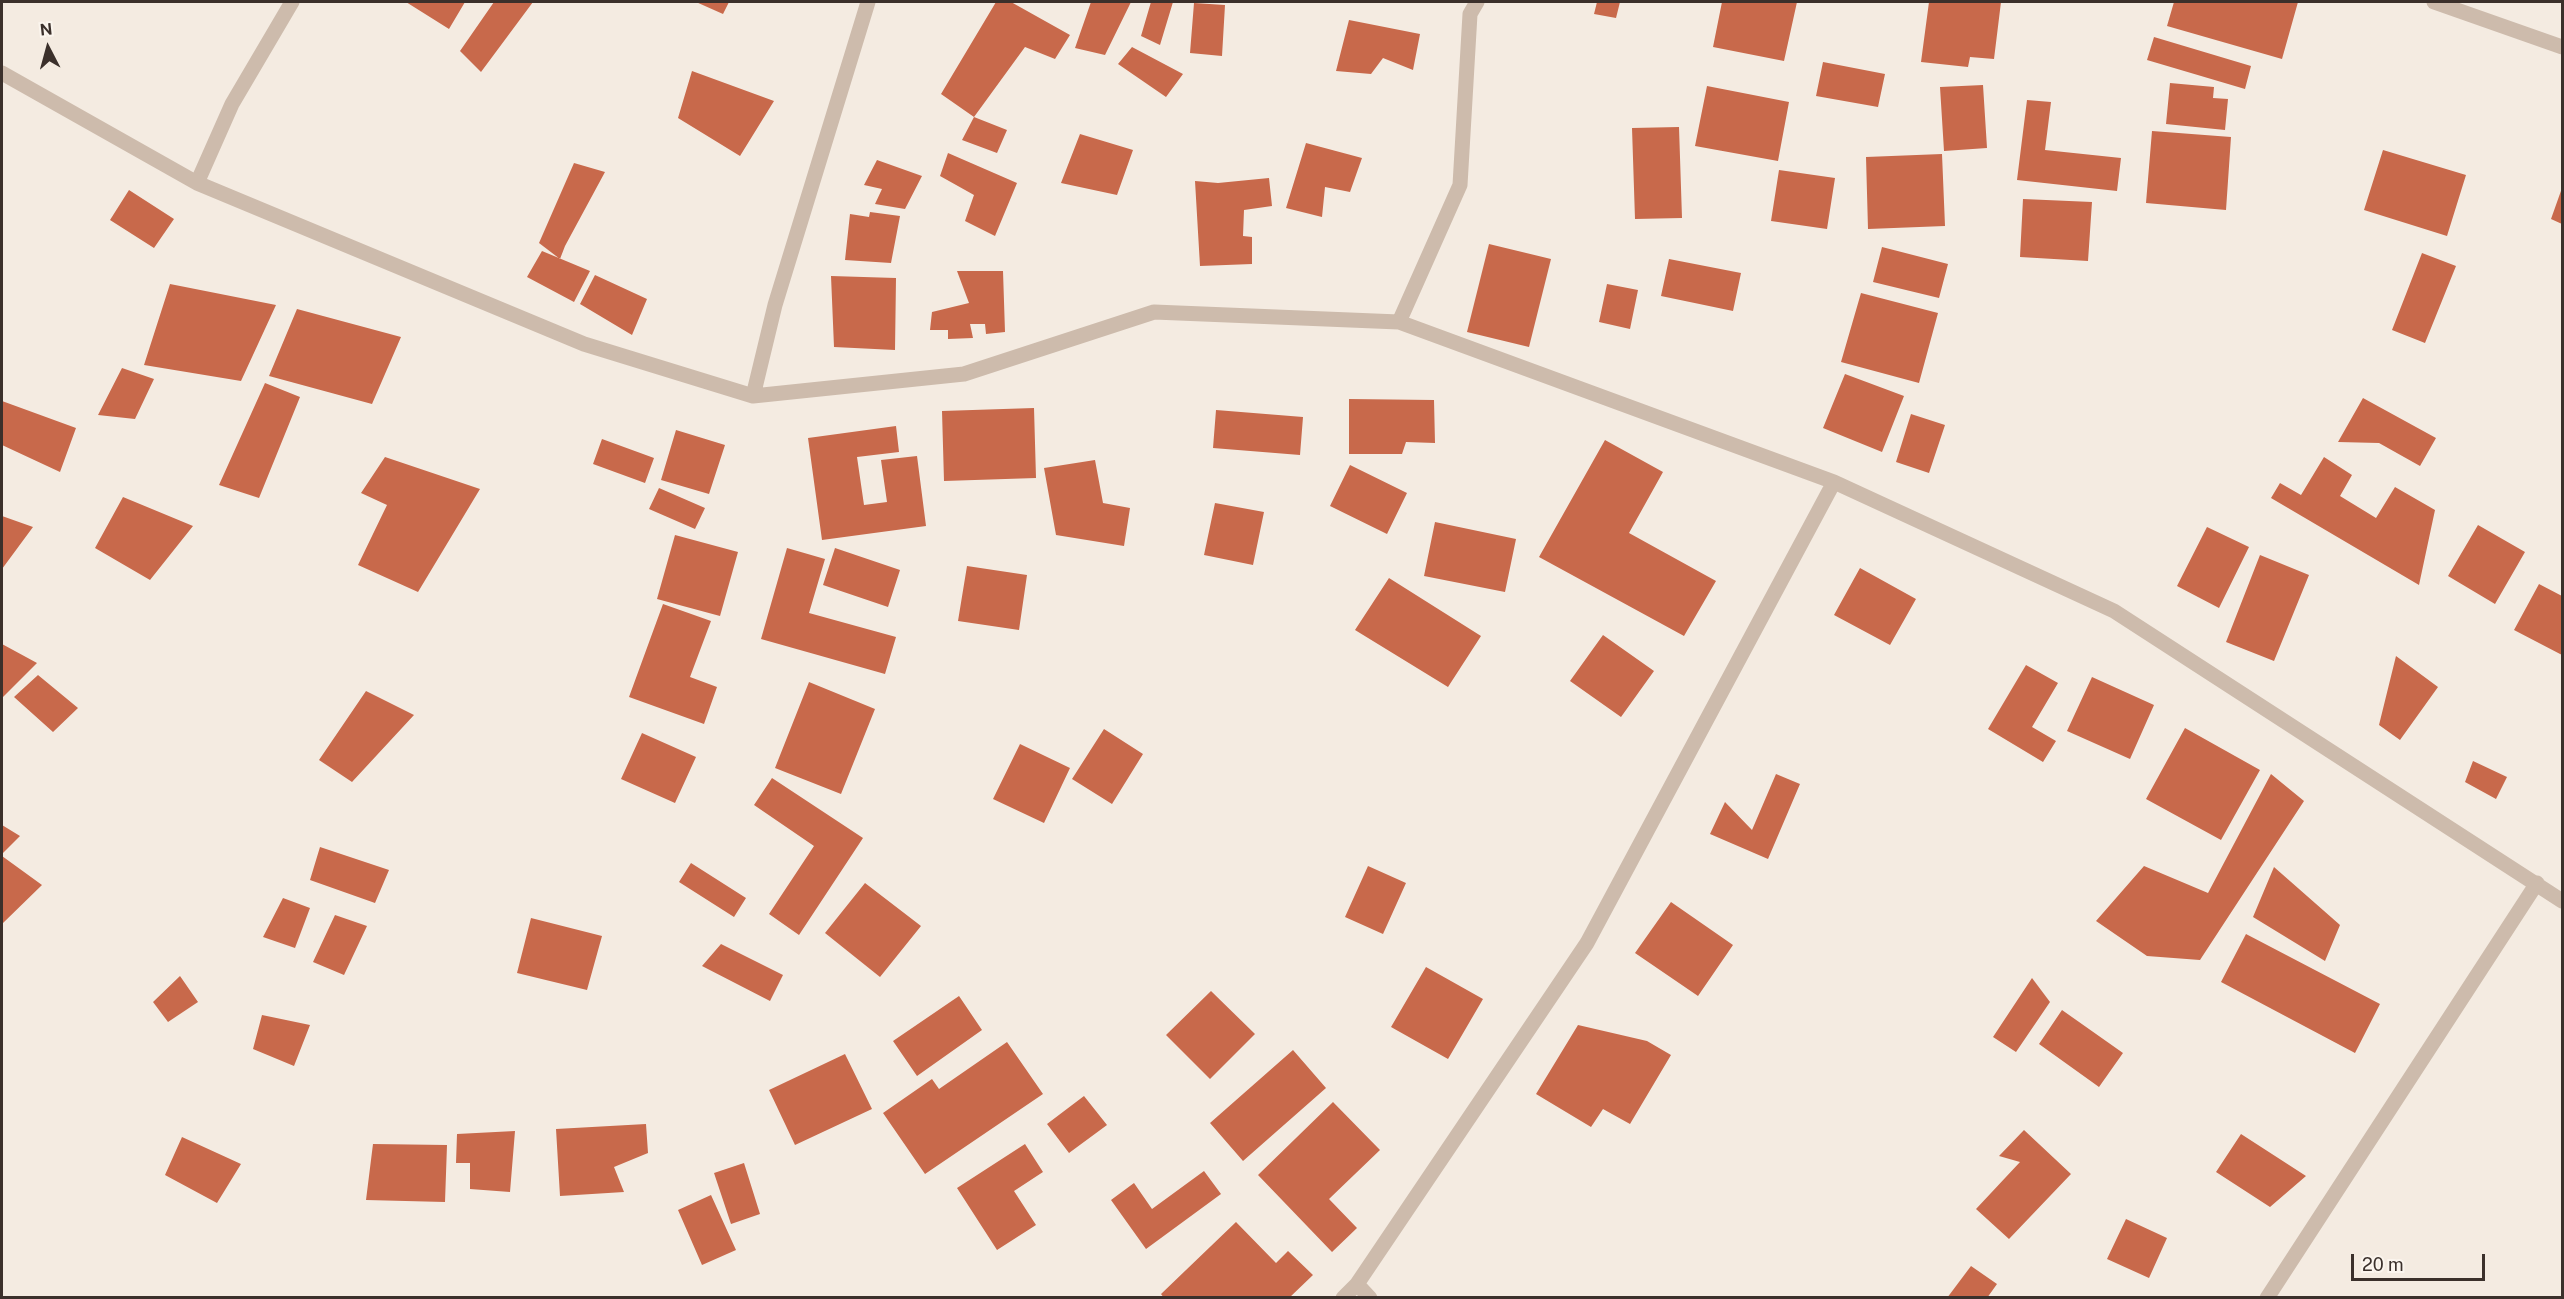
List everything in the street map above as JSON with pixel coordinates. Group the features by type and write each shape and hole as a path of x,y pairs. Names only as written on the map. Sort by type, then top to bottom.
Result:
{"street":[{"path":"196,183 232,104 292,2"},
{"path":"753,396 775,304 868,2"},
{"path":"1399,322 1460,185 1470,14 1477,2"},
{"path":"2434,2 2562,47"},
{"path":"2,73 196,183 584,344 753,396 964,374 1154,312 1399,322 1834,482 2114,610 2562,901"},
{"path":"1343,1298 1357,1284 1587,943 1834,482"},
{"path":"2266,1298 2537,883"},
{"path":"1357,1284 1370,1298"}],"building":[{"path":"406,2 465,2 449,29"},
{"path":"494,2 533,2 481,72 460,51"},
{"path":"696,2 729,2 723,14"},
{"path":"996,2 1011,2 1070,35 1055,59 1025,47 974,117 941,94"},
{"path":"1091,2 1131,2 1105,55 1075,48"},
{"path":"1151,2 1173,2 1160,45 1141,36"},
{"path":"1597,2 1620,2 1616,18 1594,14"},
{"path":"1722,2 1797,2 1784,61 1713,47"},
{"path":"1929,2 2001,2 1994,59 1970,57 1968,67 1921,62"},
{"path":"2174,2 2298,2 2282,59 2167,26"},
{"path":"1194,3 1225,5 1222,56 1190,53"},
{"path":"1349,20 1420,34 1413,70 1383,58 1371,74 1336,71"},
{"path":"2154,37 2251,66 2245,89 2147,60"},
{"path":"1132,47 1183,74 1166,97 1118,64"},
{"path":"1823,62 1885,74 1878,107 1816,96"},
{"path":"692,71 774,101 740,156 678,118"},
{"path":"2170,83 2214,87 2213,98 2228,99 2225,130 2166,124"},
{"path":"1983,85 1987,148 1944,151 1940,87"},
{"path":"1707,86 1789,102 1778,161 1695,146"},
{"path":"2027,100 2051,102 2045,150 2121,158 2117,191 2017,180"},
{"path":"974,117 1007,130 997,153 962,140"},
{"path":"1679,127 1682,218 1635,219 1632,128"},
{"path":"2152,131 2231,137 2226,210 2146,203"},
{"path":"1080,134 1133,150 1117,195 1061,183"},
{"path":"1306,143 1362,158 1350,192 1325,187 1322,217 1286,208"},
{"path":"2383,150 2466,175 2447,236 2364,210"},
{"path":"948,153 1017,183 995,236 965,221 974,195 940,176"},
{"path":"1942,154 1945,226 1868,229 1866,157"},
{"path":"877,160 922,176 905,209 875,204 882,189 864,185"},
{"path":"574,163 605,172 560,259 539,243"},
{"path":"1779,170 1835,178 1827,229 1771,221"},
{"path":"1269,178 1272,206 1244,210 1243,236 1252,237 1252,264 1200,266 1195,181 1218,183"},
{"path":"2562,188 2562,224 2551,219"},
{"path":"129,190 174,219 154,248 110,220"},
{"path":"2023,199 2092,202 2088,261 2020,257"},
{"path":"870,212 900,216 891,263 845,260 850,214 869,217"},
{"path":"1489,244 1551,259 1529,347 1467,332"},
{"path":"1882,247 1948,264 1939,298 1873,282"},
{"path":"542,251 590,271 574,302 527,277"},
{"path":"2422,253 2456,266 2425,343 2392,330"},
{"path":"1669,259 1741,273 1733,311 1661,296"},
{"path":"957,271 1003,271 1005,332 986,334 985,324 970,324 973,338 948,339 948,330 930,330 932,312 969,303"},
{"path":"595,275 647,299 632,335 580,304"},
{"path":"831,276 896,278 895,350 834,347"},
{"path":"170,284 276,305 241,381 144,365"},
{"path":"1607,284 1638,290 1630,329 1599,322"},
{"path":"1861,293 1938,313 1919,383 1841,362"},
{"path":"297,309 401,337 372,404 269,376"},
{"path":"122,368 154,379 135,419 98,415"},
{"path":"1845,374 1904,396 1882,452 1823,428"},
{"path":"265,383 300,397 259,498 219,485"},
{"path":"2363,398 2436,438 2420,466 2379,443 2338,442"},
{"path":"1349,399 1434,400 1435,443 1406,442 1402,454 1349,454"},
{"path":"2,401 76,428 60,472 2,445"},
{"path":"1034,408 1036,478 944,481 942,411"},
{"path":"1216,410 1303,417 1300,455 1213,448"},
{"path":"1911,414 1945,425 1929,473 1896,462"},
{"path":"896,426 899,452 857,457 864,505 887,502 881,460 917,456 926,526 822,540 808,438"},
{"path":"676,430 725,445 709,494 661,480"},
{"path":"602,439 654,458 645,483 593,464"},
{"path":"1605,440 1663,472 1629,533 1716,581 1684,636 1539,557"},
{"path":"385,457 480,489 418,592 358,565 387,505 361,493"},
{"path":"2324,457 2352,475 2340,496 2376,518 2395,487 2435,510 2419,585 2271,498 2280,483 2301,495"},
{"path":"1095,460 1103,503 1130,508 1124,546 1056,535 1044,468"},
{"path":"1350,465 1407,493 1387,534 1330,506"},
{"path":"659,488 705,508 695,529 649,509"},
{"path":"123,497 193,526 150,580 95,548"},
{"path":"1215,503 1264,512 1253,565 1204,555"},
{"path":"2,516 33,527 2,569"},
{"path":"1435,522 1516,539 1505,592 1424,576"},
{"path":"2478,525 2525,552 2495,604 2448,576"},
{"path":"2207,527 2249,547 2219,608 2177,586"},
{"path":"675,535 738,552 720,616 657,599"},
{"path":"787,548 825,559 809,613 896,637 885,674 761,639"},
{"path":"835,548 900,570 888,607 823,585"},
{"path":"2260,555 2309,575 2274,661 2226,642"},
{"path":"967,566 1027,575 1019,630 958,621"},
{"path":"1860,568 1916,599 1890,645 1834,615"},
{"path":"1389,578 1481,636 1448,687 1355,630"},
{"path":"2539,584 2562,596 2562,655 2514,630"},
{"path":"663,604 711,621 690,677 717,687 704,724 629,697"},
{"path":"1603,635 1654,671 1621,717 1570,681"},
{"path":"2,644 37,663 2,698"},
{"path":"2396,656 2438,687 2400,740 2379,725"},
{"path":"2026,665 2058,683 2032,727 2056,741 2043,762 1988,729"},
{"path":"38,675 78,708 53,732 14,697"},
{"path":"2092,677 2154,705 2130,759 2067,731"},
{"path":"809,682 875,709 841,794 775,768"},
{"path":"366,691 414,715 352,782 319,760"},
{"path":"2185,728 2260,770 2221,840 2146,799"},
{"path":"1104,729 1143,754 1112,804 1072,779"},
{"path":"642,733 696,757 675,803 621,779"},
{"path":"1020,744 1070,768 1044,823 993,799"},
{"path":"2473,761 2507,777 2496,799 2465,782"},
{"path":"1776,774 1800,784 1768,859 1710,834 1725,802 1752,830"},
{"path":"2271,774 2304,801 2200,960 2147,956 2096,921 2144,866 2208,893"},
{"path":"772,778 863,838 799,935 769,914 814,846 754,805"},
{"path":"2,825 20,836 2,854"},
{"path":"320,847 389,870 375,903 310,880"},
{"path":"2,856 42,885 2,924"},
{"path":"691,863 746,898 734,917 679,882"},
{"path":"1368,866 1406,883 1383,934 1345,917"},
{"path":"2274,867 2340,925 2325,961 2253,917"},
{"path":"865,883 921,926 880,977 825,933"},
{"path":"283,898 310,908 295,948 263,937"},
{"path":"1671,902 1733,945 1698,996 1635,953"},
{"path":"335,915 367,926 344,975 313,962"},
{"path":"531,918 602,936 587,990 517,973"},
{"path":"2246,934 2380,1004 2355,1053 2221,982"},
{"path":"721,944 783,975 770,1001 702,966"},
{"path":"1426,967 1483,999 1448,1059 1391,1027"},
{"path":"180,976 198,1002 168,1022 153,1002"},
{"path":"2032,978 2050,1002 2016,1052 1993,1037"},
{"path":"1211,991 1255,1034 1210,1079 1166,1035"},
{"path":"959,996 982,1030 917,1076 893,1041"},
{"path":"2062,1010 2123,1053 2099,1087 2039,1044"},
{"path":"262,1015 310,1025 294,1066 253,1049"},
{"path":"1578,1025 1647,1041 1671,1055 1630,1124 1603,1109 1591,1127 1536,1094"},
{"path":"1007,1042 1043,1094 925,1174 883,1113 932,1079 939,1089"},
{"path":"1293,1050 1326,1088 1243,1161 1210,1123"},
{"path":"845,1054 872,1109 795,1145 769,1090"},
{"path":"1084,1096 1107,1125 1069,1153 1047,1124"},
{"path":"1333,1102 1380,1150 1329,1199 1357,1228 1332,1252 1258,1175"},
{"path":"646,1124 648,1153 614,1167 624,1192 560,1196 556,1129"},
{"path":"2024,1130 2071,1174 2009,1239 1976,1209 2020,1162 1999,1156"},
{"path":"515,1131 510,1192 470,1189 470,1163 456,1163 457,1134"},
{"path":"2241,1134 2306,1176 2270,1207 2216,1172"},
{"path":"182,1137 241,1164 217,1203 165,1175"},
{"path":"373,1144 447,1145 445,1202 366,1200"},
{"path":"1025,1144 1043,1172 1014,1191 1036,1225 997,1250 957,1188"},
{"path":"744,1163 760,1214 731,1224 714,1173"},
{"path":"1204,1171 1221,1194 1146,1249 1111,1200 1134,1183 1152,1209"},
{"path":"711,1195 736,1250 702,1265 678,1210"},
{"path":"2126,1219 2167,1238 2149,1278 2107,1259"},
{"path":"1236,1222 1276,1263 1288,1251 1313,1275 1289,1298 1164,1298 1161,1294"},
{"path":"1971,1266 1997,1284 1987,1298 1947,1298"}]}
